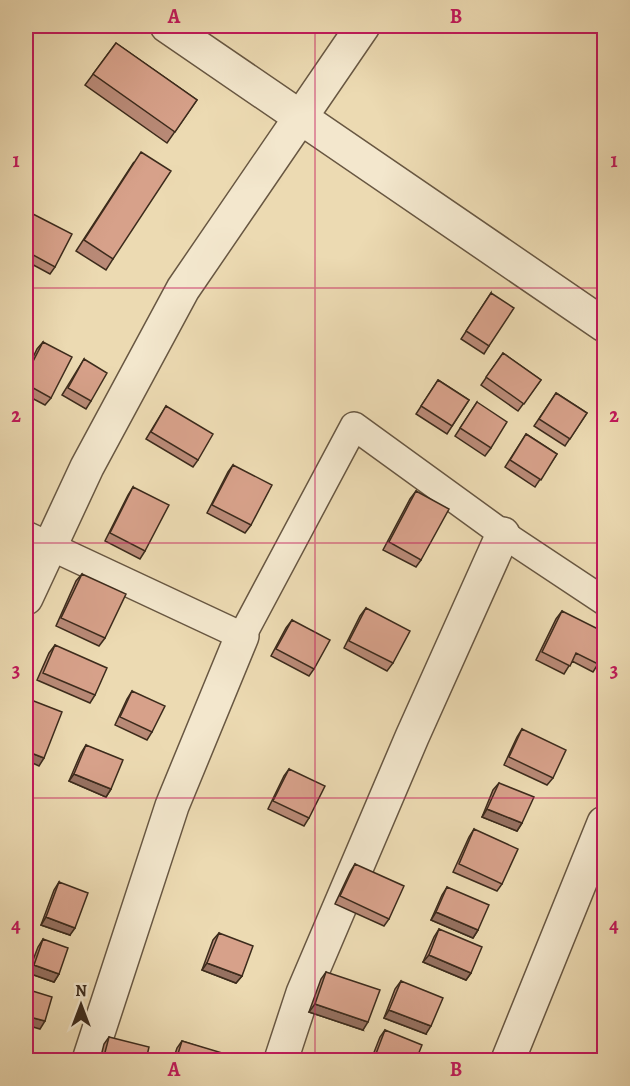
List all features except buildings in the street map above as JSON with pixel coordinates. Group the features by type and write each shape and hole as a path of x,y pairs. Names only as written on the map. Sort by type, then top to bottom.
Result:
{"street":[{"path":"167,26 604,325"},
{"path":"26,598 37,540 87,466 183,289 363,26"},
{"path":"89,1060 172,806 242,636 354,426 504,534 604,601"},
{"path":"281,1060 308,982 412,736 504,534"},
{"path":"37,540 242,636"},
{"path":"508,1060 604,823"}]}
